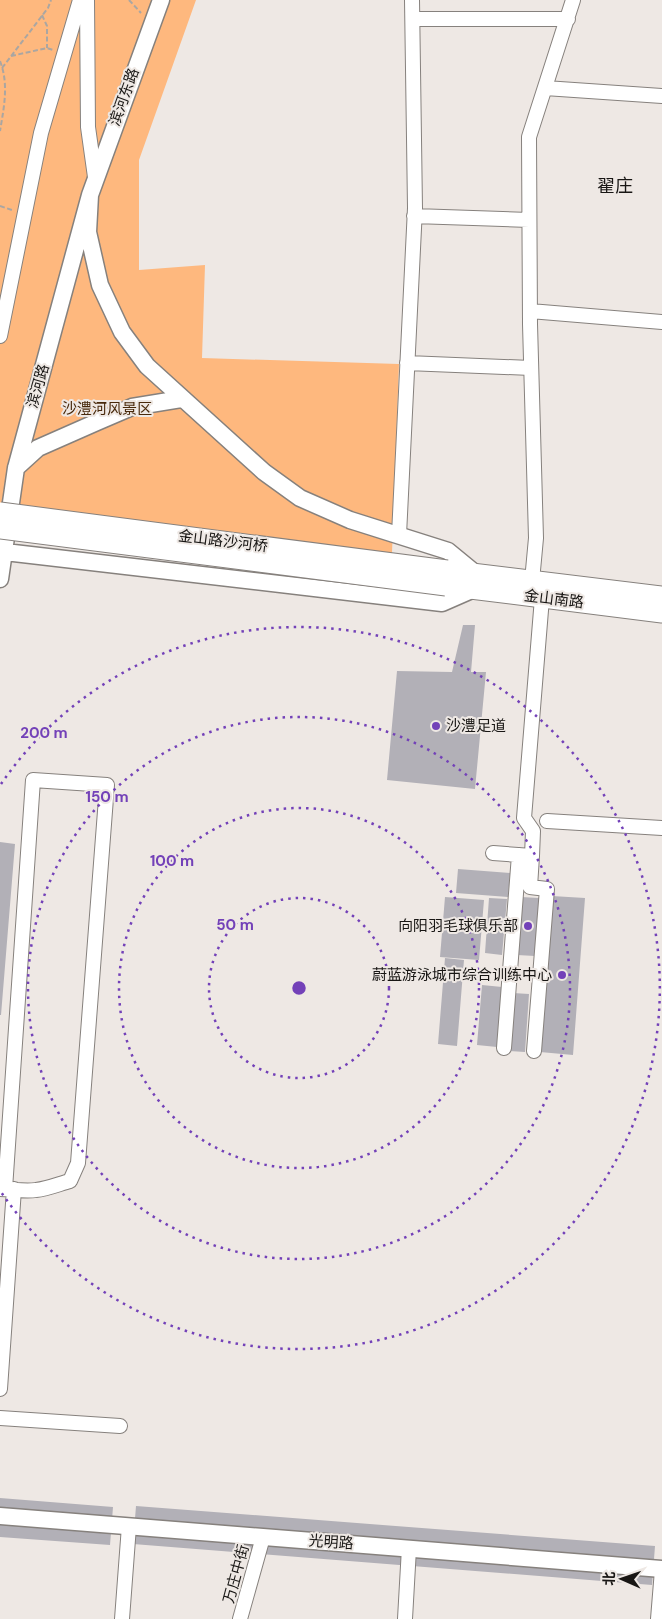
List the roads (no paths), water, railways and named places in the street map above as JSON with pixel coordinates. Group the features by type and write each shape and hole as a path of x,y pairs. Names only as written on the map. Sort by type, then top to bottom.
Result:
{"main road":[{"name":"金山路沙河桥","path":"0,512 446,578"},
{"name":"金山路沙河桥","path":"0,529 446,578"},
{"name":"金山南路","path":"446,578 475,582 542,598 662,613"},
{"name":"金山南路","path":"475,582 532,581 662,596"}],"street":[{"path":"0,336 42,133 80,0"},
{"path":"88,0 88,127 95,177"},
{"name":"滨河东路","path":"90,195 161,0"},
{"path":"399,535 414,216 414,19 412,0"},
{"path":"532,581 536,538 530,311 529,137 574,0"},
{"path":"414,19 568,19"},
{"path":"545,88 662,96"},
{"path":"5,552 442,603 475,582 448,551 350,520 300,498 264,472 181,399 147,366 122,332 100,285 88,232 90,195"},
{"name":"滨河路","path":"0,579 16,468 90,195"},
{"path":"414,216 529,220"},
{"path":"530,311 662,322"},
{"path":"407,363 531,368"},
{"path":"16,468 38,448 132,407 181,399"},
{"path":"504,1048 526,856 533,831 524,818 542,598"},
{"path":"0,1389 6,1189 33,780 107,785 78,1163 70,1181 35,1191 6,1189"},
{"path":"547,821 662,828"},
{"path":"493,853 526,856"},
{"path":"526,856 530,887 547,889 534,1051"},
{"path":"0,1418 120,1426"},
{"name":"光明路","path":"0,1516 662,1569"},
{"path":"122,1619 129,1526"},
{"name":"万庄中街","path":"240,1619 263,1537"},
{"path":"405,1619 409,1548"},
{"path":"658,1619 662,1569"}],"place":[{"name":"沙澧足道","path":"436,726"},
{"name":"向阳羽毛球俱乐部","path":"528,926"},
{"name":"蔚蓝游泳城市综合训练中心","path":"562,975"}],"district":[{"name":"翟庄","path":"615,186"}],"park label":[{"name":"沙澧河风景区","path":"107,409"}]}
